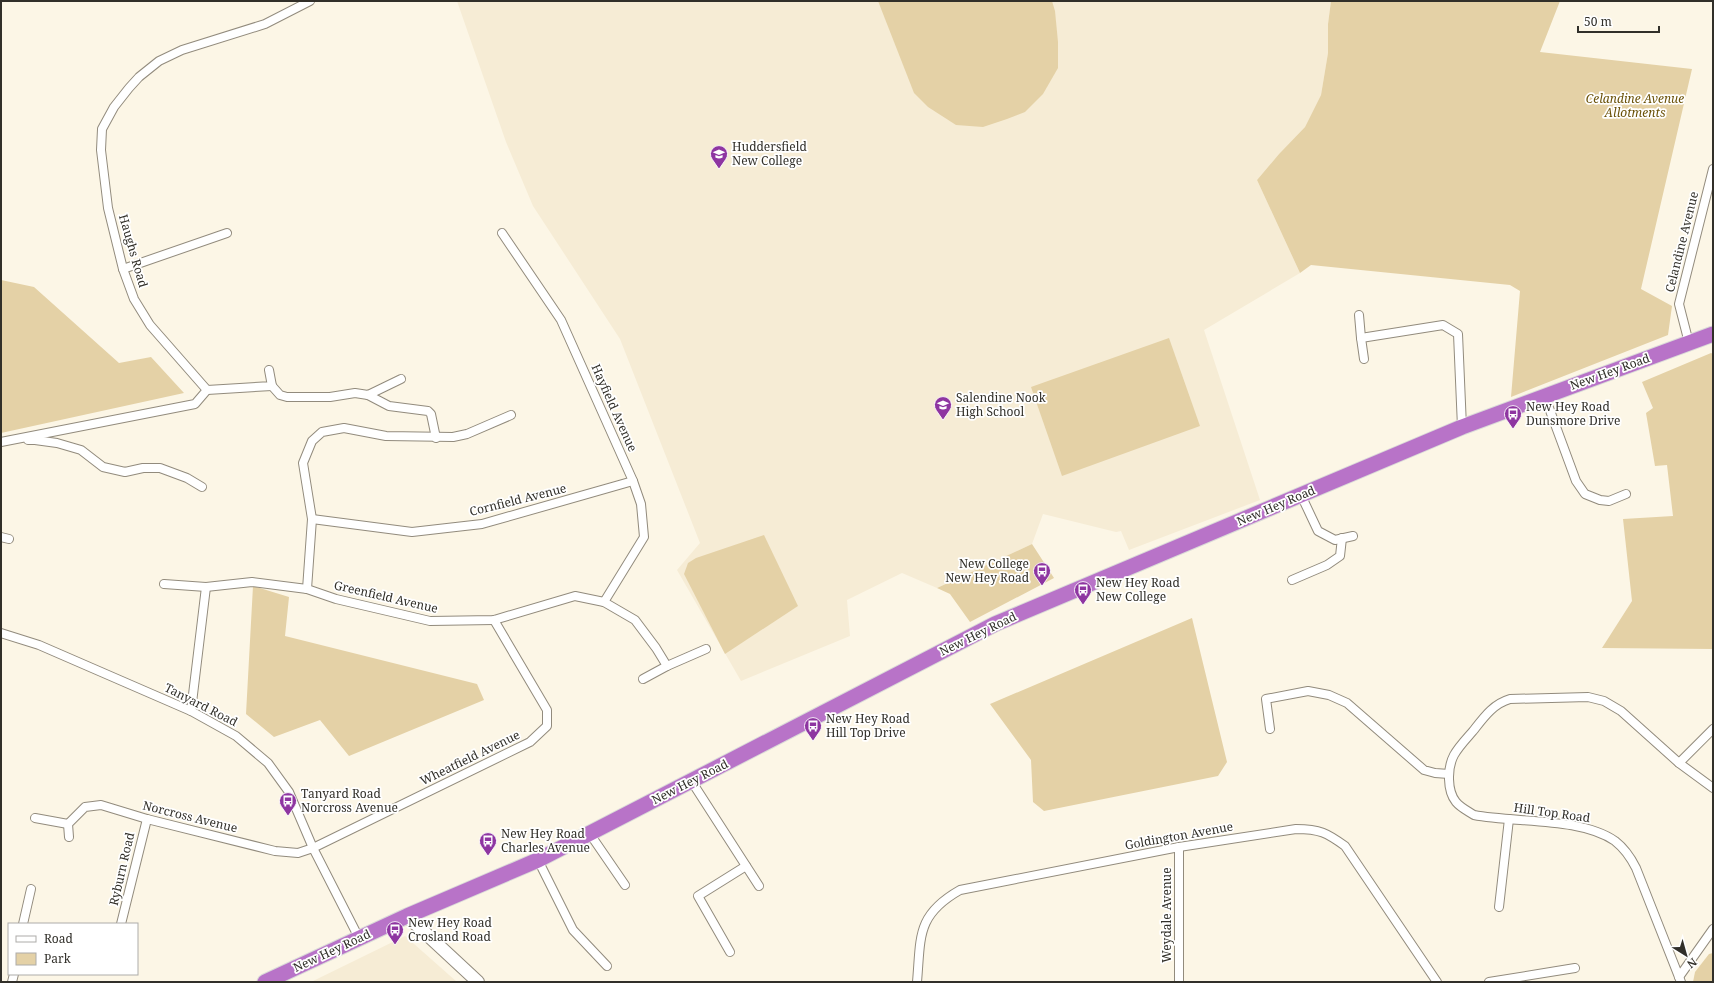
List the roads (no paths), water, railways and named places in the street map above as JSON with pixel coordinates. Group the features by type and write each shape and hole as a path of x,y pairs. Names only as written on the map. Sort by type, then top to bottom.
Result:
{"highway":[{"name":"New Hey Road","path":"265,982 407,916 538,860 692,782 995,624 1462,427 1713,334"}],"street":[{"name":"Haughs Road","path":"207,390 150,325 134,299 123,269 108,208 101,150 102,129 114,107 138,77 159,61 182,50 265,24 310,1"},
{"name":"Celandine Avenue","path":"1689,343 1679,304 1713,169"},
{"path":"123,269 227,233"},
{"name":"Hayfield Avenue","path":"502,233 561,320 633,481 641,504 644,537 604,602"},
{"path":"1359,315 1364,358"},
{"path":"1361,338 1443,325 1458,334 1462,427"},
{"path":"269,370 272,386 280,395 287,397 330,397 355,394 368,395 389,406 428,411 431,414 436,438"},
{"path":"368,395 401,379"},
{"path":"1,442 195,404 207,390 272,386"},
{"path":"1545,397 1576,481 1585,494 1600,500 1609,501 1626,494"},
{"path":"307,590 312,520 303,463 312,441 322,432 344,428 386,436 436,438 467,434 511,415"},
{"path":"1,442 34,440 57,443 81,450 103,467 124,472 144,468 160,468 187,478 202,486"},
{"name":"Cornfield Avenue","path":"312,520 412,532 482,524 633,481"},
{"path":"1301,495 1318,531 1335,540 1353,536"},
{"path":"1292,580 1327,565 1340,556 1342,538"},
{"name":"Greenfield Avenue","path":"164,584 206,587 252,582 307,590 430,621 494,620 575,596 604,602 635,620 656,648 667,666"},
{"path":"191,711 206,587"},
{"name":"Wheatfield Avenue","path":"313,848 530,742 547,726 547,710 494,620"},
{"name":"Tanyard Road","path":"1,633 39,645 191,711 236,736 268,763 289,792 313,848 358,938"},
{"path":"644,679 667,666 706,649"},
{"path":"1270,729 1266,699 1308,691 1330,695 1347,703 1424,770 1435,773 1449,774 1454,755 1482,720 1501,702 1510,699 1588,697 1604,701 1621,711 1679,763 1713,788"},
{"path":"1679,763 1701,739 1713,729"},
{"name":"Hill Top Road","path":"1449,774 1450,788 1456,802 1463,809 1474,814 1584,828 1604,835 1616,842 1631,859 1636,868 1680,979"},
{"path":"692,782 759,886"},
{"name":"Norcross Avenue","path":"68,824 85,807 101,805 147,819 275,851 298,853 313,848"},
{"path":"34,818 68,824 69,837"},
{"name":"Ryburn Road","path":"121,923 147,819"},
{"path":"1499,907 1509,819"},
{"name":"Goldington Avenue","path":"917,982 921,931 935,908 945,898 960,890 1179,847 1296,829 1313,828 1329,835 1345,846 1436,982"},
{"path":"590,834 625,885"},
{"name":"Weydale Avenue","path":"1179,847 1179,982"},
{"path":"538,860 573,930 607,966"},
{"path":"730,952 698,896 746,866"},
{"path":"23,923 31,889"},
{"path":"407,916 478,982"},
{"path":"1680,979 1713,929"},
{"path":"1489,982 1575,968"}],"place":[{"name":"Huddersfield New College","path":"719,169"},
{"name":"Salendine Nook High School","path":"943,420"},
{"name":"New Hey Road Dunsmore Drive","path":"1513,429"},
{"name":"New College New Hey Road","path":"1042,586"},
{"name":"New Hey Road New College","path":"1083,605"},
{"name":"New Hey Road Hill Top Drive","path":"813,741"},
{"name":"Tanyard Road Norcross Avenue","path":"288,816"},
{"name":"New Hey Road Charles Avenue","path":"488,856"},
{"name":"New Hey Road Crosland Road","path":"395,945"}],"park label":[{"name":"Celandine Avenue Allotments","path":"1635,106"}]}
